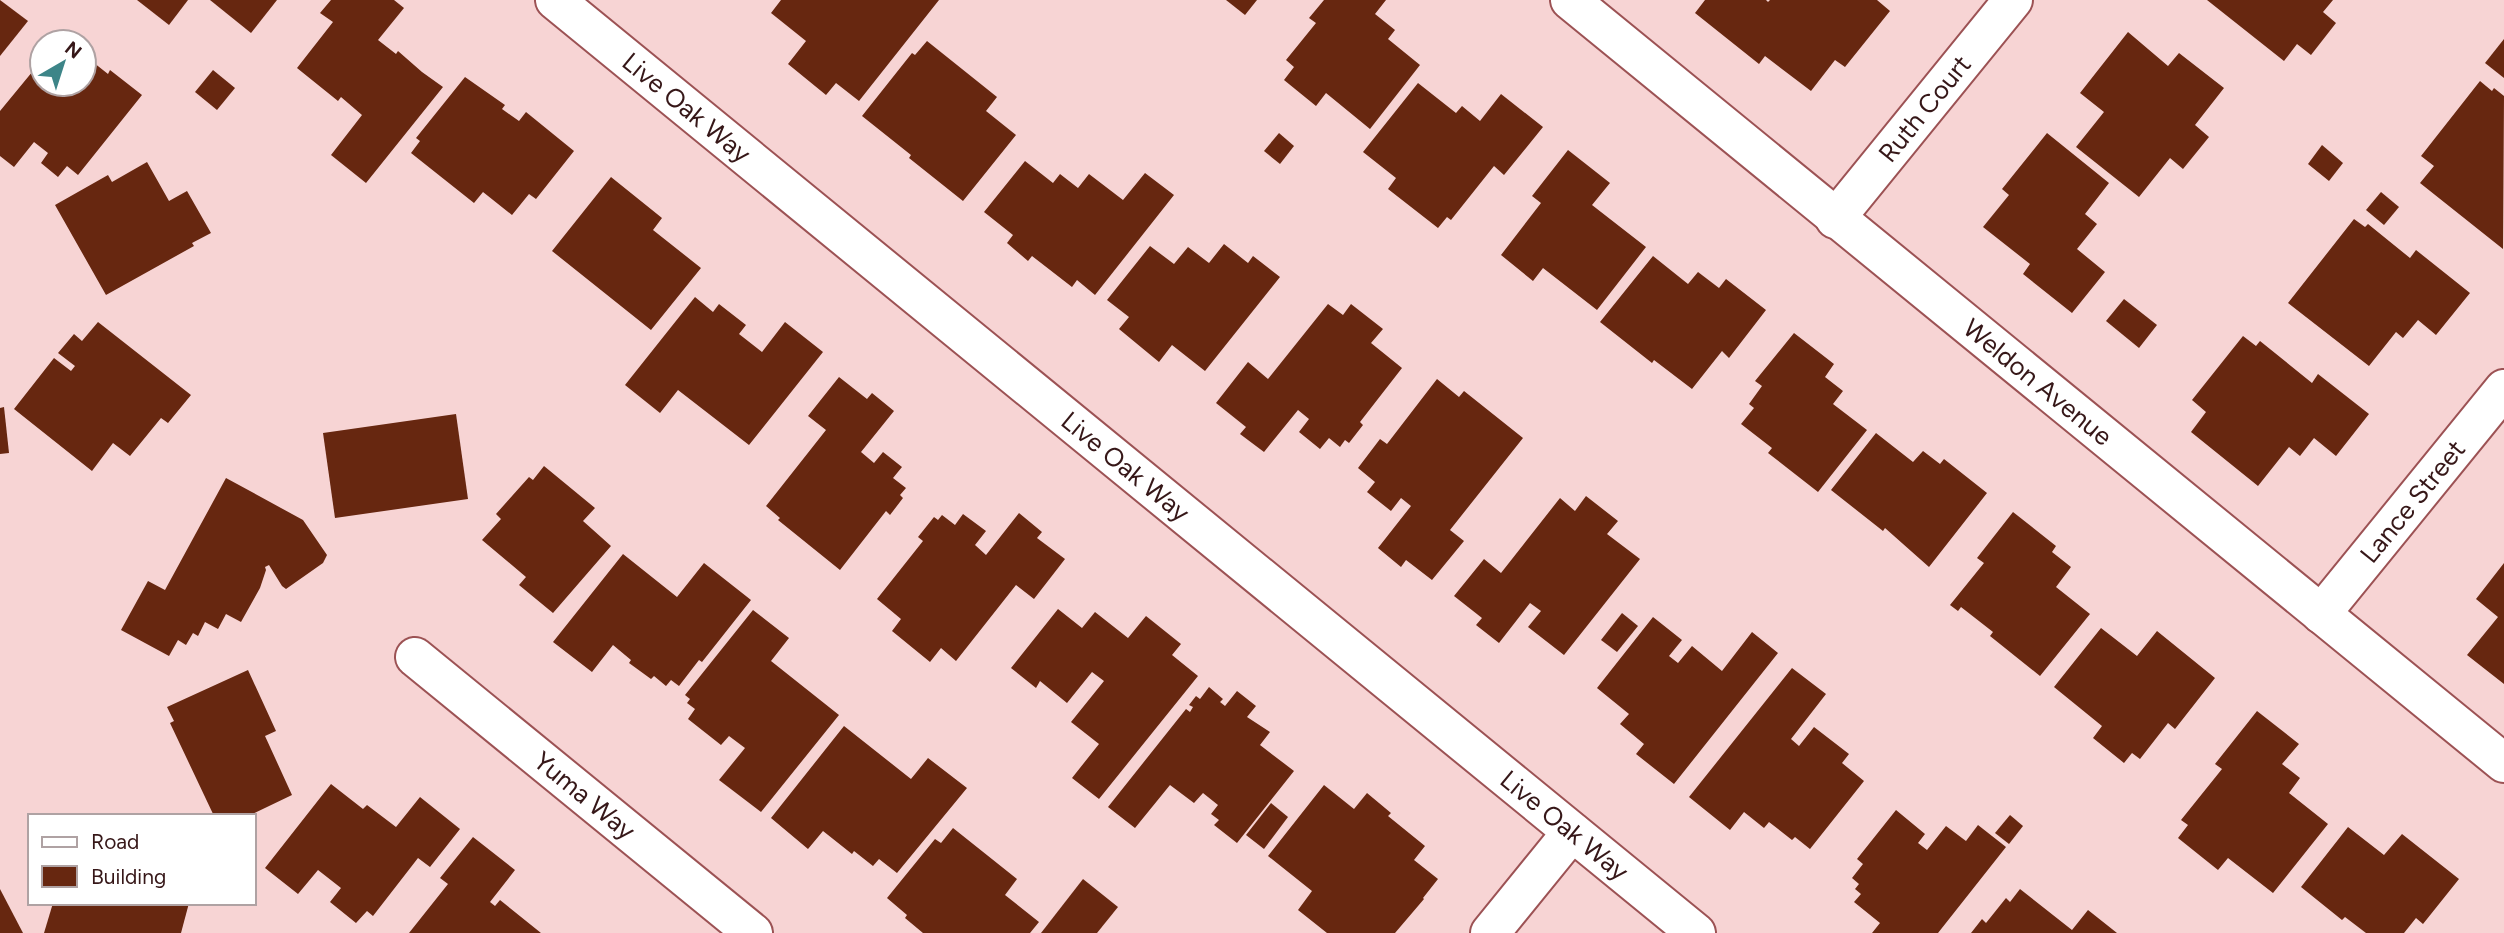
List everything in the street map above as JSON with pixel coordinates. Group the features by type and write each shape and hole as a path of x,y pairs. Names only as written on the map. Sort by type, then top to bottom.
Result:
{"street":[{"name":"Live Oak Way","path":"555,0 1696,933"},
{"name":"Weldon Avenue","path":"1570,0 2504,763"},
{"name":"Ruth Court","path":"1835,219 2013,0"},
{"name":"Lance Street","path":"2321,614 2504,389"},
{"name":"Yuma Way","path":"415,657 752,933"},
{"path":"1490,933 1572,832"}],"building":[{"path":"0,0 28,21 0,56"},
{"path":"137,0 188,0 169,25"},
{"path":"210,0 277,0 251,33"},
{"path":"331,0 394,0 404,8 378,40 396,54 398,51 443,87 366,183 331,155 362,115 341,97 338,101 297,68 333,22 320,13"},
{"path":"781,0 939,0 859,101 836,83 826,95 788,64 806,41 771,13"},
{"path":"1226,0 1257,0 1245,15"},
{"path":"1324,0 1386,0 1375,14 1395,30 1388,39 1420,65 1370,129 1326,93 1316,106 1284,80 1294,67 1286,60 1316,23 1309,18"},
{"path":"1705,0 1877,0 1890,11 1845,67 1835,60 1811,91 1765,56 1759,64 1695,13"},
{"path":"2207,0 2333,0 2323,12 2336,23 2311,55 2297,44 2284,61"},
{"path":"2128,32 2168,66 2179,53 2224,88 2195,125 2209,137 2183,169 2170,158 2139,197 2076,147 2104,112 2080,93"},
{"path":"2504,39 2504,78 2485,63"},
{"path":"927,41 997,97 986,111 1016,135 963,201 862,116 912,53 915,55"},
{"path":"98,66 108,74 110,70 142,95 78,175 67,166 58,177 41,163 48,153 34,142 14,167 0,156 0,111 28,77 28,98 98,98"},
{"path":"213,70 235,88 217,110 195,92"},
{"path":"465,77 505,105 502,109 519,121 526,112 574,151 536,199 529,194 512,215 483,192 474,203 411,153 420,141 416,138"},
{"path":"2480,81 2492,91 2494,88 2504,96 2503,249 2420,183 2434,166 2421,156"},
{"path":"1418,83 1456,113 1462,106 1480,121 1501,94 1543,127 1504,175 1494,166 1451,220 1447,217 1438,228 1388,189 1396,178 1363,152"},
{"path":"1279,133 1294,146 1280,164 1264,151"},
{"path":"2047,133 2109,183 2085,214 2097,224 2077,249 2105,272 2072,313 2023,274 2030,264 1983,227 2009,195 2002,189"},
{"path":"2322,145 2343,163 2329,181 2308,164"},
{"path":"1568,150 1610,183 1592,205 1646,247 1597,310 1543,268 1533,281 1501,255 1541,203 1532,196"},
{"path":"1025,161 1053,183 1060,174 1078,188 1089,174 1123,200 1145,173 1174,195 1095,295 1077,280 1072,287 1032,256 1028,261 1007,243 1013,235 984,212"},
{"path":"147,162 169,201 187,191 211,233 192,243 194,246 106,295 55,205 108,175 112,182"},
{"path":"611,177 662,218 653,230 701,268 651,330 552,251"},
{"path":"2381,192 2399,207 2384,225 2366,210"},
{"path":"2354,219 2365,227 2368,224 2410,258 2416,250 2470,293 2436,335 2418,320 2403,338 2396,332 2369,366 2288,303"},
{"path":"1224,244 1248,263 1253,256 1280,277 1205,371 1172,345 1159,362 1119,329 1129,317 1107,300 1150,246 1174,264 1188,247 1209,263"},
{"path":"1653,256 1688,284 1698,272 1719,288 1726,279 1766,310 1729,358 1722,351 1692,389 1654,360 1652,363 1600,322"},
{"path":"695,297 713,312 719,304 746,325 739,334 762,352 785,322 823,352 749,445 678,390 660,413 625,385"},
{"path":"2124,299 2157,325 2139,348 2106,321"},
{"path":"1328,304 1343,315 1351,304 1383,329 1371,343 1402,368 1360,422 1363,425 1349,443 1345,440 1340,447 1329,438 1320,449 1299,432 1309,419 1298,410 1264,452 1240,434 1246,427 1216,403 1248,362 1268,379"},
{"path":"98,322 191,395 168,423 161,418 130,456 113,443 92,471 14,409 54,358 71,371 75,366 58,353 74,334 82,341"},
{"path":"1794,333 1834,364 1825,377 1843,391 1833,404 1867,430 1818,492 1768,453 1772,448 1741,424 1754,408 1749,404 1762,386 1755,381"},
{"path":"2243,336 2256,346 2260,341 2312,383 2318,374 2369,414 2336,456 2314,438 2300,456 2289,447 2258,486 2191,432 2206,412 2192,400"},
{"path":"839,377 867,399 872,393 894,411 861,452 874,463 883,452 902,467 893,478 906,488 900,495 903,498 890,515 886,511 840,570 778,520 780,518 766,506 826,430 808,416"},
{"path":"1437,379 1459,397 1464,391 1523,438 1450,530 1464,541 1432,580 1406,560 1401,567 1378,548 1411,506 1401,498 1391,511 1367,492 1375,482 1358,468 1380,439 1387,444"},
{"path":"4,407 9,453 0,454 0,408"},
{"path":"456,414 468,499 335,518 323,433"},
{"path":"1876,433 1913,462 1923,451 1940,464 1944,459 1987,493 1929,567 1885,528 1883,531 1831,490"},
{"path":"544,466 595,508 583,521 611,546 553,613 519,585 526,577 482,540 501,519 496,514 529,477 533,480"},
{"path":"226,478 303,520 327,555 323,563 286,589 269,565 265,567 260,588 241,622 226,614 218,629 205,622 198,636 193,633 186,645 178,640 169,656 121,630 148,581 165,590"},
{"path":"1586,496 1618,521 1607,534 1640,559 1564,655 1528,627 1541,611 1530,603 1499,643 1476,625 1482,618 1454,596 1484,559 1501,573 1560,498 1575,511"},
{"path":"2013,512 2056,546 2052,552 2071,567 2056,587 2090,614 2040,676 1990,636 1993,632 1961,607 1958,611 1950,605 1984,563 1977,558"},
{"path":"1019,513 1042,532 1037,538 1065,559 1034,599 1016,585 956,661 941,648 930,662 892,631 901,619 877,599 923,541 918,537 934,517 938,520 942,515 955,525 963,514 986,531 975,545 986,555"},
{"path":"623,554 677,597 704,563 751,600 702,662 699,660 679,686 671,680 666,686 654,676 651,679 629,663 631,660 613,645 592,672 553,642"},
{"path":"2504,563 2504,684 2467,655 2498,617 2476,599"},
{"path":"1058,609 1082,628 1095,612 1128,638 1146,616 1181,644 1172,655 1198,676 1099,799 1072,778 1099,744 1071,722 1104,681 1092,672 1067,703 1040,681 1036,688 1011,668"},
{"path":"753,610 789,638 771,661 839,715 761,812 719,780 745,748 729,736 721,745 688,719 695,709 687,703 690,699 685,695"},
{"path":"1622,613 1638,626 1617,652 1601,640"},
{"path":"1653,617 1682,640 1669,656 1678,663 1692,646 1722,671 1752,632 1778,653 1674,784 1636,754 1644,744 1620,724 1629,714 1597,688"},
{"path":"2101,628 2137,656 2157,631 2215,678 2175,729 2168,723 2140,759 2132,753 2124,763 2093,738 2102,726 2054,687"},
{"path":"1792,668 1826,694 1791,739 1799,746 1814,727 1849,754 1842,763 1864,781 1810,849 1795,837 1792,840 1769,822 1764,828 1744,812 1730,830 1689,797"},
{"path":"248,670 276,731 265,736 292,795 252,814 213,814 170,723 174,721 167,707"},
{"path":"1209,687 1223,699 1220,702 1225,706 1237,691 1256,706 1247,717 1270,732 1260,745 1294,771 1237,843 1214,825 1219,820 1211,814 1218,805 1203,793 1194,803 1170,785 1135,828 1108,807 1186,709 1190,712 1193,707 1189,705 1196,696 1200,699"},
{"path":"2257,711 2299,744 2282,764 2300,778 2289,793 2328,824 2273,893 2228,858 2218,870 2178,838 2188,825 2181,820 2222,769 2215,764"},
{"path":"844,726 911,779 928,758 967,788 897,873 879,859 873,866 854,851 852,854 823,831 808,849 771,818"},
{"path":"331,784 363,809 367,805 396,827 420,797 460,829 430,867 418,858 373,916 367,911 356,923 330,902 341,888 318,870 298,894 265,868"},
{"path":"1324,785 1354,809 1367,793 1391,813 1388,816 1425,846 1414,860 1438,879 1395,933 1327,933 1298,910 1312,891 1268,856"},
{"path":"1271,803 1288,817 1264,849 1246,835"},
{"path":"1896,810 1925,834 1918,843 1927,850 1946,826 1966,841 1978,825 2006,847 1938,933 1872,933 1880,923 1854,902 1861,894 1855,889 1859,884 1852,878 1863,864 1857,859"},
{"path":"2010,815 2023,826 2009,844 1995,833"},
{"path":"2348,827 2384,855 2402,834 2459,879 2423,924 2416,918 2404,933 2366,933 2345,917 2342,920 2301,887"},
{"path":"953,828 1017,879 1005,895 1039,922 1030,933 923,933 887,898 935,839 941,843"},
{"path":"473,837 515,870 490,902 495,906 500,900 541,933 409,933 448,884 440,878"},
{"path":"1083,879 1118,907 1097,933 1041,933"},
{"path":"0,889 23,933 0,933"},
{"path":"2020,889 2072,930 2088,910 2117,933 1971,933 1982,919 1986,923 2006,898 2010,902"},
{"path":"52,905 188,905 181,933 44,933"}]}
